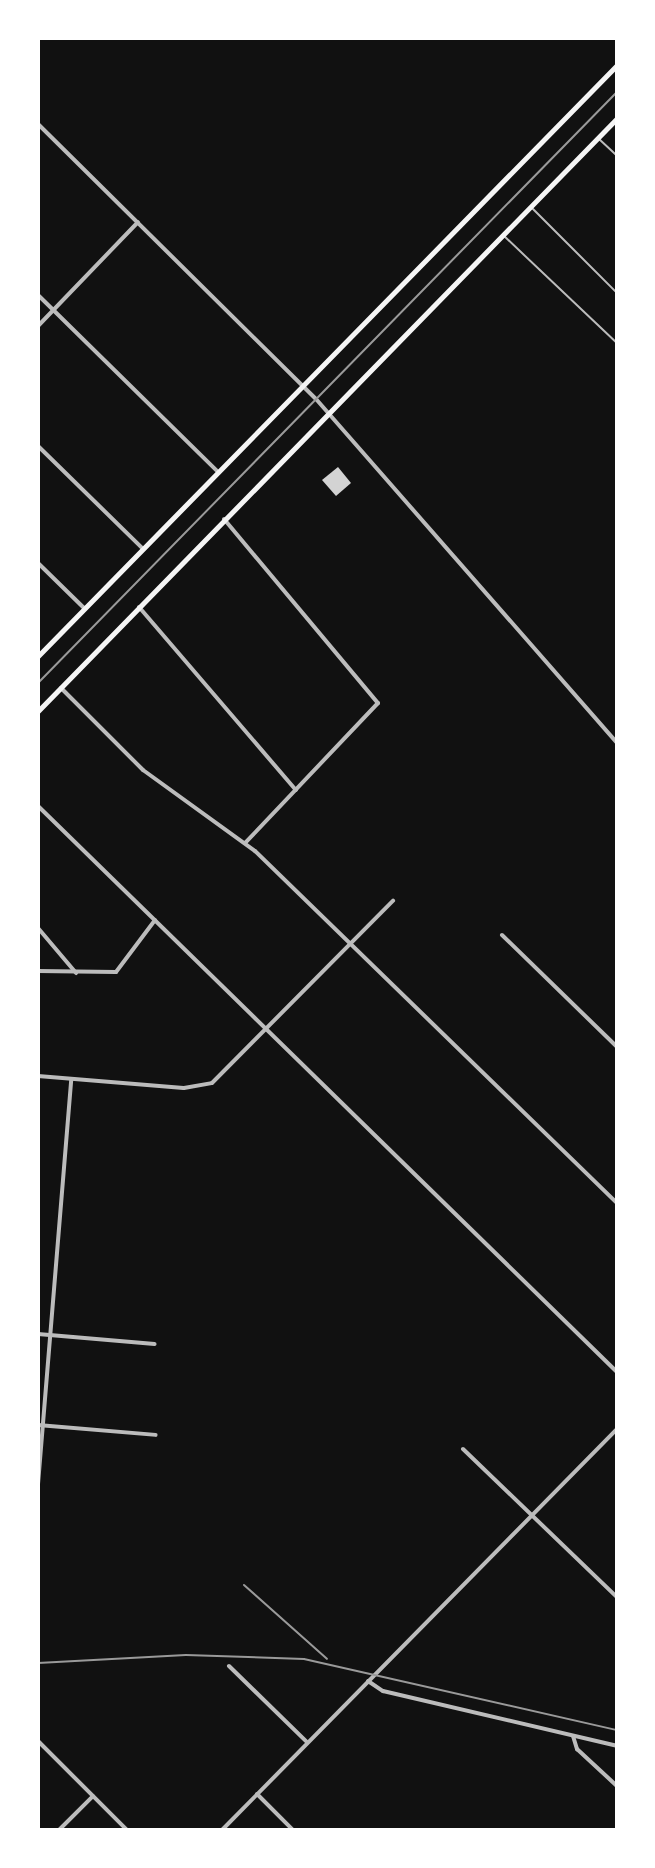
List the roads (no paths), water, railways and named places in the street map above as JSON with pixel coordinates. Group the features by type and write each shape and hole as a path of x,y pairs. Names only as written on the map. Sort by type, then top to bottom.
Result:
{"main road":[{"path":"38,656 617,65"},
{"path":"38,711 617,118"}],"street":[{"path":"38,124 329,412 617,743"},
{"path":"38,326 138,222"},
{"path":"38,295 218,472"},
{"path":"38,446 143,549"},
{"path":"224,519 377,697 375,710 245,843"},
{"path":"38,563 84,608"},
{"path":"139,607 296,790"},
{"path":"61,688 143,770 245,843 617,1203"},
{"path":"38,806 617,1372"},
{"path":"38,1076 198,1087 224,1075 393,901"},
{"path":"38,971 76,973 120,969 155,920"},
{"path":"38,928 76,973"},
{"path":"502,935 617,1047"},
{"path":"38,1484 53,1335 71,1079"},
{"path":"38,1334 155,1344"},
{"path":"38,1425 156,1435"},
{"path":"222,1830 617,1429"},
{"path":"463,1449 617,1597"},
{"path":"229,1666 307,1742"},
{"path":"368,1681 383,1691 617,1746"},
{"path":"573,1736 617,1786"},
{"path":"38,1741 127,1830"},
{"path":"257,1794 293,1830"},
{"path":"59,1830 93,1796"}],"lane":[{"path":"598,138 617,156"},
{"path":"529,206 617,293"},
{"path":"502,234 617,343"}],"railway":[{"path":"38,683 617,92"},
{"path":"244,1585 327,1659"},
{"path":"38,1663 186,1655 304,1659 617,1730"}]}
